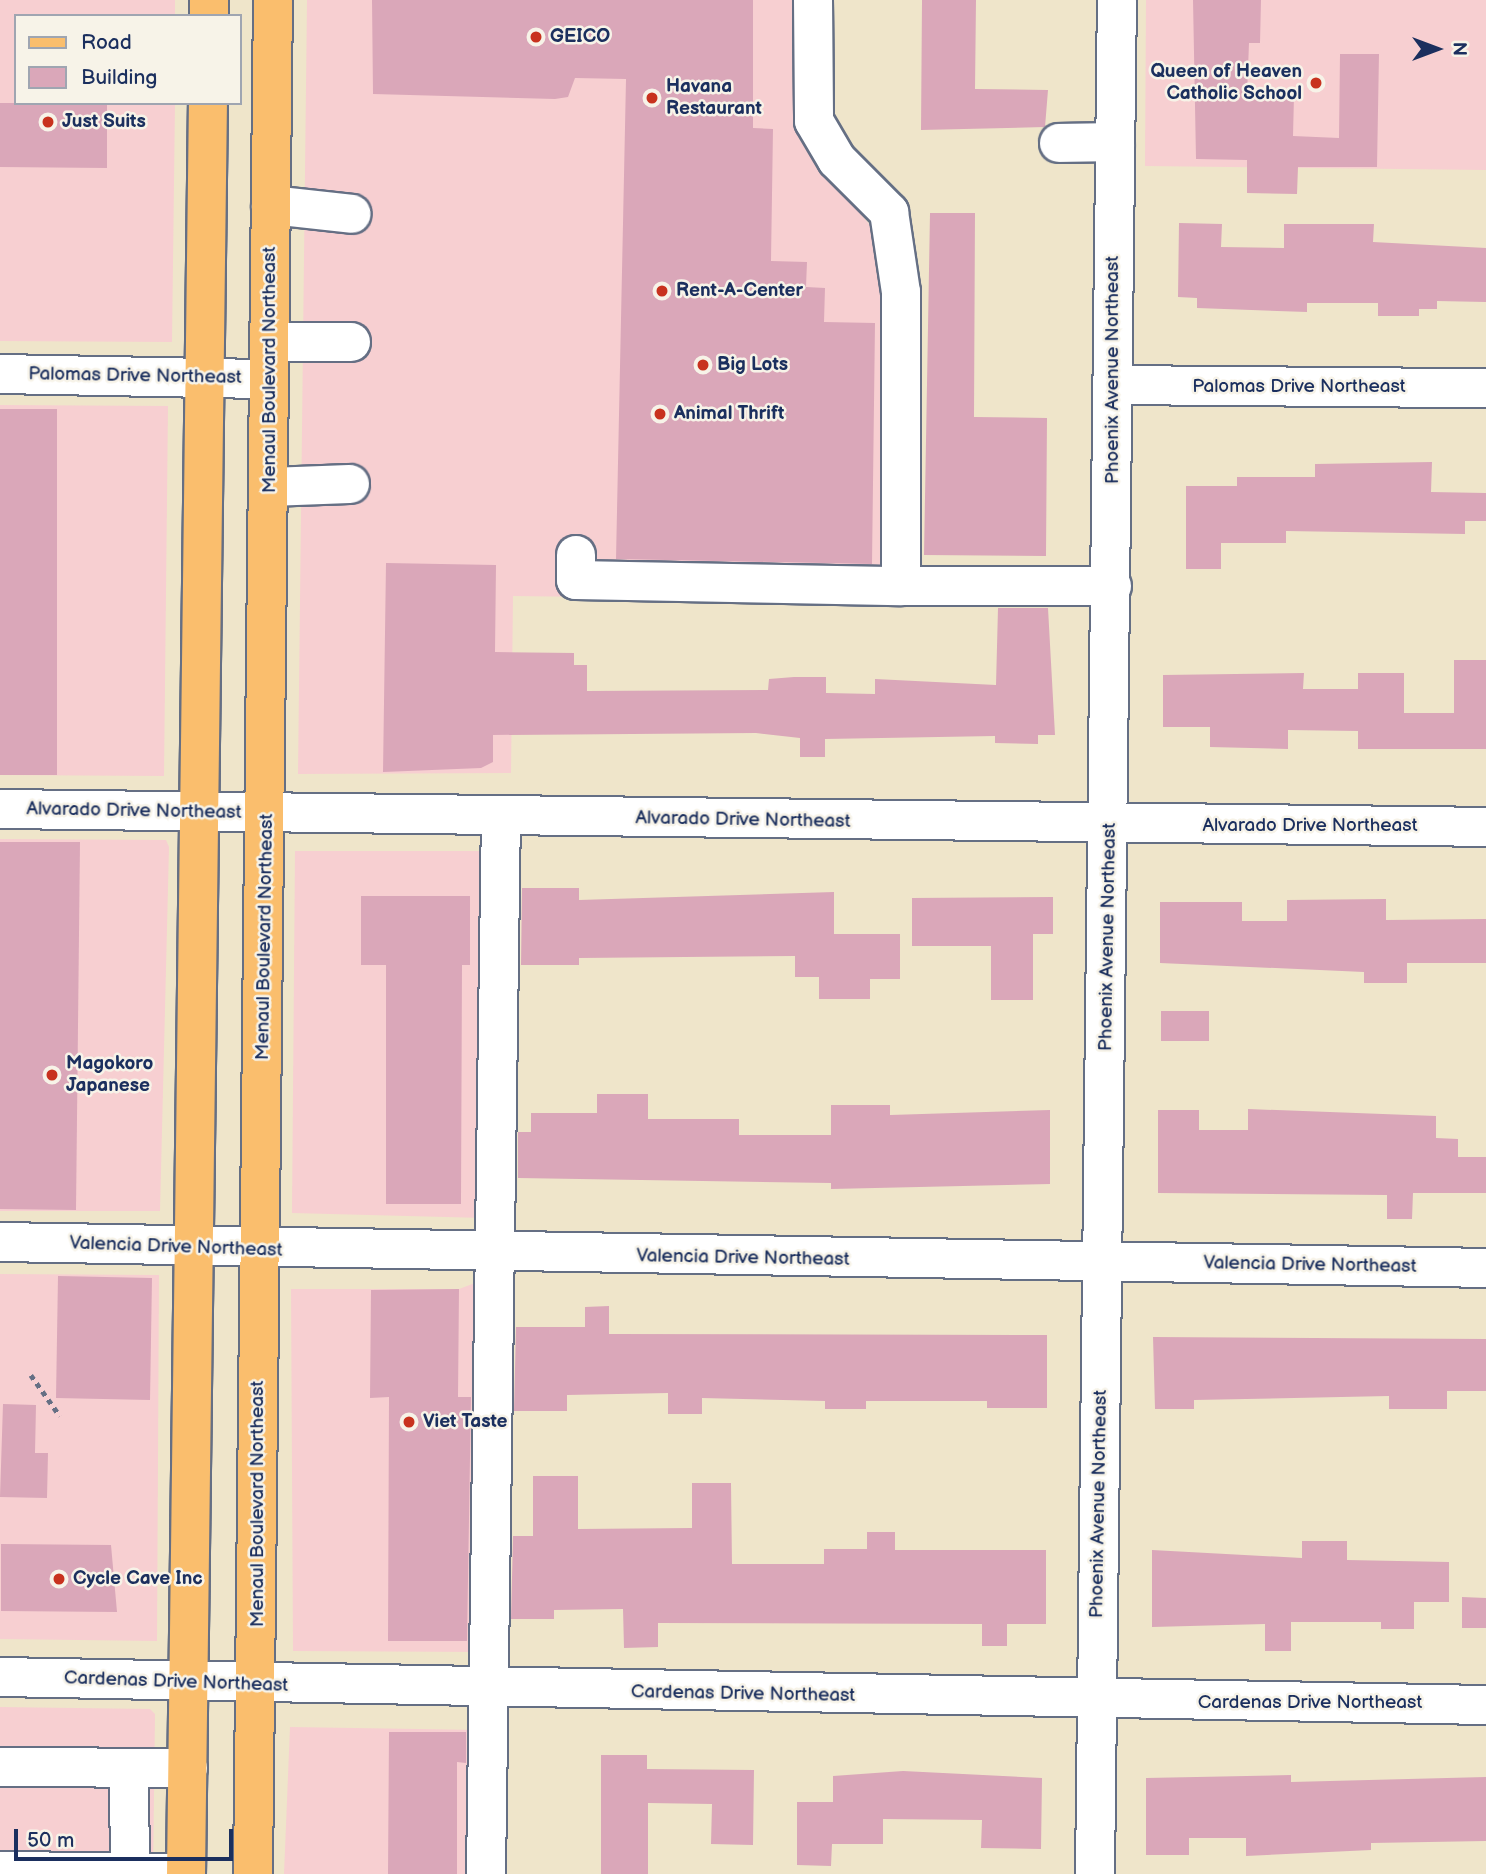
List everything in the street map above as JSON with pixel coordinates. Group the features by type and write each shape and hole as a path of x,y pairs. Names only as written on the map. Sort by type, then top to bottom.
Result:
{"main road":[{"name":"Menaul Boulevard Northeast","path":"253,1874 268,814 273,0"},
{"path":"186,1874 208,105"}],"street":[{"path":"813,0 814,121 837,160 889,212 899,279 901,586"},
{"name":"Phoenix Avenue Northeast","path":"1095,1874 1101,1262 1110,826 1117,0"},
{"path":"1059,143 1115,142"},
{"path":"271,205 352,214"},
{"name":"Palomas Drive Northeast","path":"0,374 203,377 351,342"},
{"name":"Palomas Drive Northeast","path":"1113,385 1486,388"},
{"path":"269,487 350,484"},
{"path":"576,555 576,580 901,586 1112,586"},
{"name":"Alvarado Drive Northeast","path":"0,809 1110,826 1486,827"},
{"path":"486,1874 501,817"},
{"name":"Valencia Drive Northeast","path":"0,1242 260,1251 1486,1268"},
{"name":"Cardenas Drive Northeast","path":"0,1677 256,1685 1097,1701 1486,1705"},
{"path":"0,1766 188,1769"},
{"path":"129,1768 130,1872"},
{"path":"0,1871 186,1874"}],"path":[{"path":"31,1375 60,1416"}],"shaded area":[{"path":"0,0 175,0 175,14 14,14 14,105 175,105 172,342 0,341"},
{"path":"307,0 794,0 799,139 869,224 885,258 889,601 513,596 511,773 298,774"},
{"name":"Queen of Heaven Catholic School","path":"1146,0 1486,0 1486,170 1145,166"},
{"path":"0,405 168,406 164,776 0,775"},
{"path":"0,839 166,840 169,847 160,1211 0,1211"},
{"path":"295,851 491,851 484,1218 292,1213"},
{"path":"0,1274 159,1275 157,1641 0,1639"},
{"path":"475,1283 482,1652 293,1651 291,1289 459,1289"},
{"path":"0,1707 150,1709 155,1714 153,1874 0,1874"},
{"path":"290,1727 482,1730 479,1874 284,1874"}],"building":[{"path":"372,0 753,0 753,128 773,129 771,261 807,262 806,287 825,288 824,322 875,323 872,564 616,559 626,79 575,78 568,97 555,99 373,94"},
{"path":"922,0 976,0 975,89 1048,90 1045,127 921,130"},
{"path":"1193,0 1261,0 1260,43 1249,43 1247,95 1294,96 1293,136 1339,138 1340,54 1379,54 1377,167 1298,167 1297,194 1247,193 1247,160 1196,159"},
{"path":"0,103 107,105 107,168 0,167"},
{"path":"930,213 975,213 974,417 1047,418 1046,556 924,555"},
{"path":"1179,223 1222,224 1221,247 1284,248 1284,224 1374,224 1373,242 1486,248 1486,302 1437,301 1437,309 1419,309 1419,316 1378,316 1378,303 1307,303 1307,312 1197,308 1197,298 1178,297"},
{"path":"0,409 57,409 57,775 0,775"},
{"path":"1432,462 1431,492 1486,493 1486,521 1465,521 1465,534 1286,531 1286,543 1221,543 1221,569 1186,569 1186,486 1237,486 1237,477 1315,477 1315,464"},
{"path":"386,563 496,565 495,652 574,653 574,665 587,665 587,691 768,690 769,679 794,677 826,677 826,693 875,694 875,679 996,685 998,608 1048,608 1055,735 1038,735 1038,744 995,743 995,736 825,739 825,757 800,757 800,738 756,733 493,735 493,762 481,768 383,772"},
{"path":"1454,660 1486,660 1486,749 1358,749 1358,731 1288,730 1288,749 1210,747 1210,727 1163,727 1163,675 1304,673 1303,689 1358,689 1358,673 1404,673 1404,713 1454,713"},
{"path":"0,842 80,842 76,1210 0,1209"},
{"path":"522,888 579,888 579,900 834,892 834,934 900,934 900,979 870,979 870,999 819,999 819,977 795,977 795,956 579,958 579,965 521,965"},
{"path":"361,896 470,896 470,965 462,965 461,1204 386,1204 386,965 361,965"},
{"path":"1053,897 1053,934 1033,934 1033,1000 991,1000 991,946 912,946 912,898"},
{"path":"1386,899 1386,920 1486,919 1486,963 1407,963 1407,983 1364,983 1364,972 1160,963 1160,902 1242,902 1242,921 1287,921 1287,900"},
{"path":"1161,1011 1209,1011 1209,1041 1161,1041"},
{"path":"597,1094 648,1094 648,1119 739,1119 739,1135 831,1135 831,1105 890,1105 890,1115 1050,1110 1050,1184 831,1189 831,1183 518,1178 518,1132 531,1132 531,1113 597,1113"},
{"path":"1248,1109 1436,1116 1436,1138 1458,1139 1458,1157 1486,1157 1486,1193 1413,1193 1412,1219 1387,1219 1387,1195 1158,1193 1158,1110 1199,1110 1199,1130 1248,1130"},
{"path":"58,1276 152,1278 150,1400 56,1398"},
{"path":"459,1289 458,1397 471,1397 467,1641 388,1641 389,1397 370,1398 371,1290"},
{"path":"609,1306 609,1334 1047,1335 1047,1408 987,1408 987,1401 866,1401 866,1409 825,1409 825,1401 702,1398 702,1414 668,1414 668,1393 567,1395 567,1411 514,1411 516,1327 585,1327 585,1307"},
{"path":"1153,1337 1486,1339 1486,1391 1447,1391 1447,1409 1389,1409 1389,1396 1194,1400 1194,1409 1155,1409"},
{"path":"3,1404 36,1405 35,1453 48,1453 47,1498 0,1497"},
{"path":"533,1476 578,1476 578,1529 692,1528 692,1483 731,1483 732,1564 824,1564 824,1549 867,1549 867,1532 895,1532 895,1550 1046,1550 1046,1624 1007,1624 1007,1646 982,1646 982,1624 658,1623 658,1647 624,1648 623,1609 554,1610 554,1619 511,1619 513,1536 533,1536"},
{"path":"1302,1541 1347,1541 1347,1560 1449,1562 1449,1602 1414,1602 1414,1629 1381,1629 1381,1622 1291,1622 1291,1651 1265,1651 1265,1624 1152,1627 1152,1550 1302,1558"},
{"name":"Cycle Cave Inc","path":"1,1544 111,1545 117,1612 1,1611"},
{"path":"1462,1597 1486,1598 1486,1628 1462,1628"},
{"path":"389,1732 466,1732 466,1763 457,1762 457,1874 388,1874"},
{"path":"601,1755 647,1755 647,1769 754,1770 753,1845 711,1844 712,1804 648,1803 648,1874 601,1874"},
{"path":"903,1771 1042,1778 1041,1849 981,1848 982,1820 883,1819 883,1844 832,1844 831,1866 797,1865 797,1802 833,1802 833,1776"},
{"path":"1291,1775 1291,1782 1486,1777 1486,1841 1371,1843 1371,1850 1246,1856 1246,1838 1189,1838 1189,1855 1146,1855 1146,1778"}],"place":[{"name":"GEICO","path":"536,37"},
{"name":"Queen of Heaven Catholic School","path":"1316,83"},
{"name":"Havana Restaurant","path":"652,98"},
{"name":"Just Suits","path":"48,122"},
{"name":"Rent-A-Center","path":"662,291"},
{"name":"Big Lots","path":"703,365"},
{"name":"Animal Thrift","path":"660,414"},
{"name":"Magokoro Japanese","path":"52,1075"},
{"name":"Viet Taste","path":"409,1422"},
{"name":"Cycle Cave Inc","path":"59,1579"}]}
